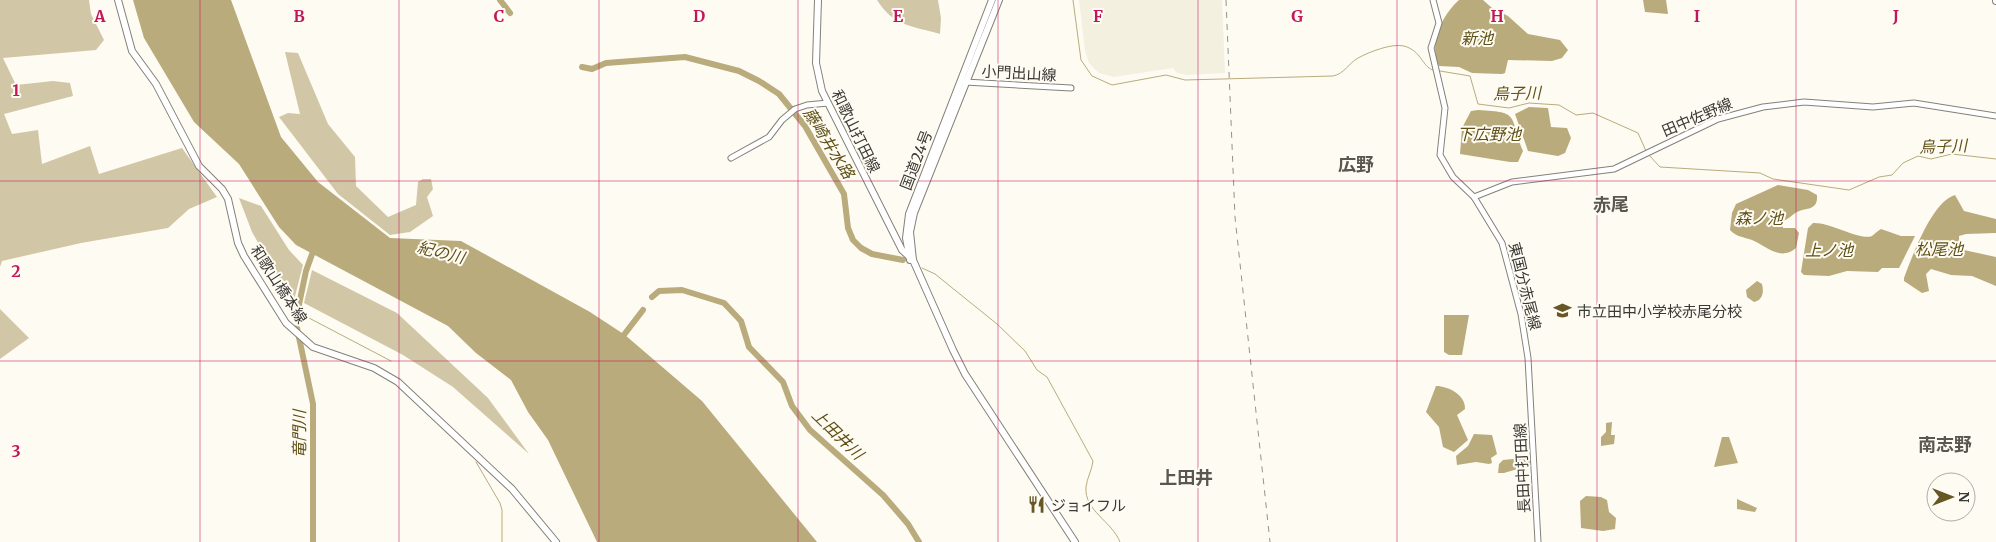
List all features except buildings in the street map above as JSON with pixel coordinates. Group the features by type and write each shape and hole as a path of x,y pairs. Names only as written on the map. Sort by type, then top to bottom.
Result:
{"main road":[{"name":"和歌山橋本線","path":"118,0 132,51 156,84 199,166 222,189 228,199 238,243 244,256 286,324 310,345 333,356 374,368 398,382 516,494 556,542"},
{"name":"和歌山打田線","path":"818,0 816,64 820,85 902,250 911,258"},
{"name":"国道24号","path":"992,0 909,214 906,228 911,258 942,329 964,373 1075,542"},
{"name":"国道24号","path":"911,258 910,232 914,213 999,0"}],"street":[{"name":"東国分赤尾線","path":"1433,0 1439,23 1431,48 1445,108 1440,155 1453,177 1474,197 1502,243 1521,314 1530,393"},
{"name":"小門出山線","path":"965,82 1071,88"},
{"name":"田中佐野線","path":"1474,197 1512,182 1614,169 1718,119 1752,109 1782,104 1819,102 1873,107 1914,103 1996,116"},
{"path":"731,158 769,137 782,120 795,109 806,105 828,103"},
{"name":"長田中打田線","path":"1530,393 1538,542"}],"shaded area":[{"path":"0,0 89,0 91,14 104,40 96,50 3,58 16,85 53,81 70,83 73,96 4,114 12,134 38,130 42,164 90,146 99,174 182,148 217,197 189,209 168,228 81,243 2,261 0,267"},
{"path":"877,0 938,0 941,18 940,34 904,24 883,9"},
{"path":"1079,0 1222,0 1225,73 1186,75 1177,73 1173,68 1114,77 1099,73 1089,63 1085,51"},
{"path":"285,52 298,53 328,124 355,157 356,186 388,217 416,205 418,182 423,179 431,179 433,189 427,197 433,216 410,232 390,235 338,194 279,117 288,113 300,114"},
{"path":"239,198 261,206 289,250 303,265 293,304 252,232"},
{"path":"312,270 397,313 488,398 529,454 453,387 403,355 304,303"},
{"path":"0,309 29,338 0,359"}],"water":[{"name":"紀の川","path":"133,0 231,0 281,137 318,182 390,238 461,241 590,312 625,335 702,401 817,542 597,542 548,440 528,412 511,380 476,353 448,326 296,245 279,227 239,164 194,122 144,38"},
{"name":"新池","path":"1459,0 1483,0 1492,8 1508,16 1528,34 1560,40 1568,50 1562,58 1552,61 1508,60 1505,73 1502,74 1472,73 1459,67 1439,66 1436,58 1436,40 1442,22"},
{"path":"1643,0 1666,0 1668,14 1645,12"},
{"path":"1529,107 1548,108 1551,127 1567,128 1571,138 1565,153 1558,156 1528,151 1515,114"},
{"name":"下広野池","path":"1471,111 1501,112 1511,118 1523,151 1518,162 1460,154 1462,128"},
{"name":"森ノ池","path":"1778,185 1808,190 1817,195 1814,206 1797,212 1782,221 1783,228 1795,228 1799,233 1796,248 1784,253 1773,251 1730,230 1732,213 1736,204"},
{"name":"松尾池","path":"1955,195 1964,211 1996,219 1996,233 1966,234 1959,236 1959,241 1964,250 1996,257 1996,286 1972,276 1951,275 1931,269 1926,274 1929,291 1922,293 1904,281 1904,278 1931,218 1947,199"},
{"name":"上ノ池","path":"1813,223 1828,225 1867,237 1872,236 1881,229 1901,236 1915,236 1899,268 1882,268 1878,272 1847,271 1829,276 1804,275 1801,272 1808,228"},
{"path":"1757,281 1762,284 1763,293 1761,298 1754,302 1747,297 1746,290"},
{"path":"1444,315 1469,315 1462,355 1449,355 1444,352"},
{"path":"1436,386 1455,392 1465,404 1465,409 1457,415 1468,440 1454,452 1443,447 1439,427 1426,412"},
{"path":"1612,422 1611,435 1615,435 1614,444 1601,446 1601,437 1606,432 1606,423"},
{"path":"1474,434 1492,435 1497,454 1491,458 1492,463 1489,464 1476,462 1457,465 1456,456 1468,446"},
{"path":"1722,437 1729,437 1738,463 1714,467"},
{"path":"1522,458 1529,460 1531,465 1498,473 1499,464 1503,460"},
{"path":"1586,496 1601,497 1607,500 1609,512 1616,518 1615,529 1603,531 1581,528 1580,501"},
{"path":"1737,499 1757,508 1755,512 1737,509"}],"waterway":[{"name":"藤崎井水路","path":"500,0 510,13"},
{"name":"烏子川","path":"1073,0 1081,60 1092,76 1112,85 1166,75 1185,80 1333,76 1363,56 1399,45 1415,51 1426,66 1433,70"},
{"name":"藤崎井水路","path":"582,67 592,69 606,63 685,57 739,71 759,81 779,94 805,126 844,194 848,228 853,240 861,248 872,254 903,260"},
{"name":"烏子川","path":"1440,71 1470,76 1478,104 1509,108 1529,103 1559,105 1576,115 1593,113 1638,133 1646,151"},
{"name":"烏子川","path":"1648,154 1660,167 1760,173 1773,179 1849,190 1879,177 1892,175 1903,163 1918,156 1931,159 1952,154 1996,159"},
{"name":"竜門川","path":"297,314 306,271 315,246"},
{"name":"藤崎井水路","path":"922,268 935,274 997,324 1025,351 1037,370 1047,377 1093,461 1086,487 1089,503 1111,528 1120,542"},
{"name":"上田井川","path":"652,297 659,291 682,290 724,303 741,321 749,347 783,382 792,406 810,430 883,495 908,524 919,542"},
{"name":"上田井川","path":"620,340 643,310"},
{"path":"309,318 391,361"},
{"name":"竜門川","path":"297,328 313,404 313,542"},
{"path":"476,462 500,503 502,510 502,542"}],"railway":[{"path":"1226,0 1235,217 1270,542"}],"place":[{"name":"市立田中小学校赤尾分校","path":"1563,311"},
{"name":"ジョイフル","path":"1037,505"}],"district":[{"name":"広野","path":"1356,164"},
{"name":"赤尾","path":"1611,204"},
{"name":"南志野","path":"1945,444"},
{"name":"上田井","path":"1186,477"}]}
